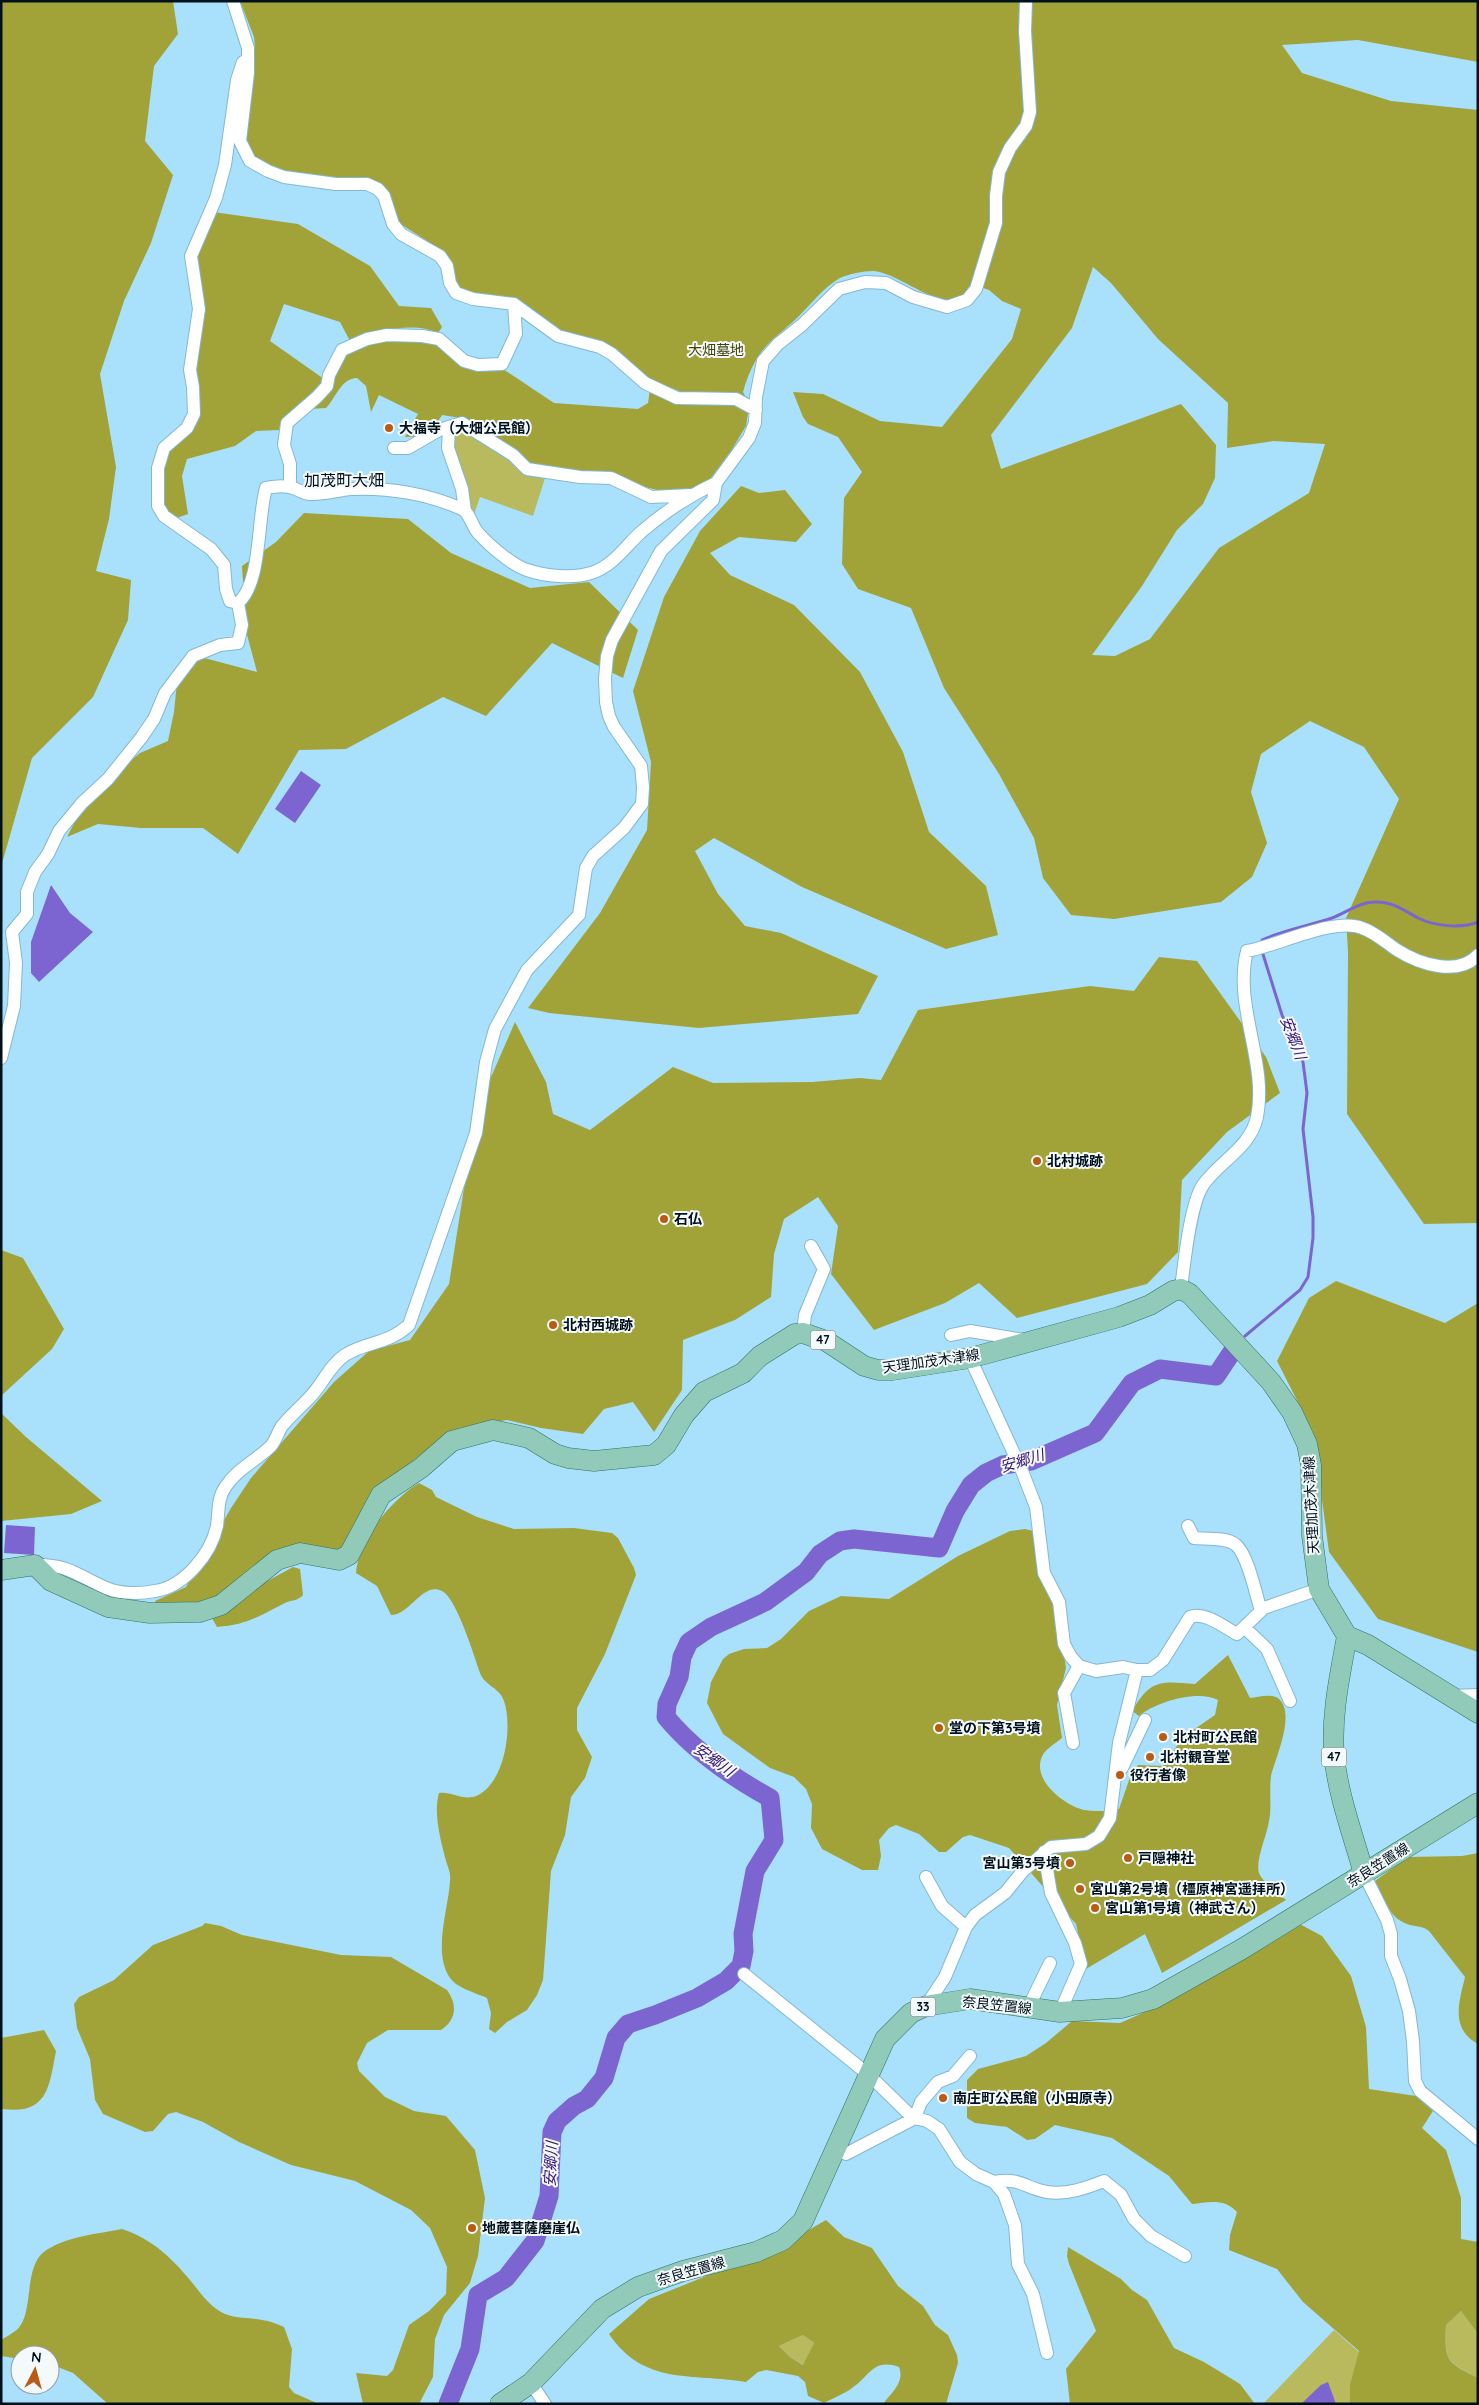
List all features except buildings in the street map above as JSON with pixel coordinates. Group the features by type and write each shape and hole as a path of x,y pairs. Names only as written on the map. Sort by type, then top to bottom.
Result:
{"main road":[{"name":"天理加茂木津線","path":"803,1332 826,1341 864,1366 878,1370 893,1370 970,1358 1119,1317 1150,1305 1173,1291 1181,1289 1190,1294 1271,1382 1292,1412 1308,1444 1311,1465 1312,1536 1319,1589 1347,1636"},
{"name":"47","path":"35,1565 51,1581 108,1607 150,1613 200,1612 221,1605 276,1560 300,1553 339,1560 349,1555 381,1496 421,1468 452,1441 492,1430 529,1438 555,1454 568,1458 594,1461 654,1455 666,1445 684,1415 704,1392 743,1373 760,1356 795,1334 803,1332"},
{"path":"1,1570 35,1565"},
{"name":"47","path":"1347,1636 1338,1688 1334,1754 1341,1796 1364,1874"},
{"path":"1347,1636 1368,1644 1478,1713"},
{"name":"奈良笠置線","path":"500,2404 531,2383 602,2309 638,2286 683,2271 756,2252 783,2240 803,2221 885,2039 911,2013 926,2006 970,1999 1060,2012 1122,2008 1153,2000 1242,1949 1478,1803"}],"street":[{"path":"233,1 248,48 248,73 240,141 250,161 284,177 336,184 367,184 378,189 384,196 393,224 401,234 440,256 447,266 450,284 456,293 473,299 514,304 558,336 606,350 645,383 677,398 736,399 756,410"},
{"path":"35,1565 50,1564 69,1568 107,1589 127,1593 155,1591 183,1580 194,1569 204,1554 216,1528 219,1504 224,1488 236,1472 271,1445 281,1428 312,1395 329,1371 344,1356 359,1348 386,1341 409,1325 476,1133 486,1062 495,1029 527,970 579,915 586,868 593,856 624,828 642,804 641,766 614,727 606,702 607,656 612,640 661,552 713,500 716,483 749,438 755,423 756,397 763,361 778,344 802,325 839,289 865,282 886,282 913,297 947,307 967,300 976,289 996,222 996,196 999,172 1010,148 1026,126 1030,112 1025,39 1026,1"},
{"path":"238,602 230,601 226,589 224,564 211,549 164,516 158,506 158,468 164,448 187,428 194,414 190,370 199,309 191,256 216,198 225,165 237,80 248,48"},
{"path":"290,487 290,464 284,445 287,423 327,386 329,375 342,350 366,339 387,335 422,336 439,339 464,361 478,365 502,364 516,334 514,304"},
{"path":"394,448 408,448 449,427 462,423 513,455 527,468 580,477 611,478 651,497 690,495"},
{"path":"449,427 448,448 462,489 465,510 477,532 500,552 526,570 567,576 591,573 624,551 652,523 690,495 716,483"},
{"path":"238,602 249,590 266,488 290,487 309,494 354,489 400,491 437,500 465,510"},
{"path":"1,1058 14,1006 16,963 12,932 27,914 27,892 35,872 48,854 59,831 82,803 108,779 141,738 154,719 165,693 193,656 220,645 238,644 242,625 238,602"},
{"path":"1181,1289 1188,1241 1202,1186 1244,1143 1257,1119 1260,1091 1244,990 1243,968 1247,951 1260,949 1338,926 1353,926 1360,927 1382,937 1397,950 1413,958 1435,965 1450,968 1462,966 1478,955"},
{"path":"803,1332 805,1315 824,1269 811,1246"},
{"path":"951,1335 970,1332 1032,1341"},
{"path":"970,1358 1022,1471 1036,1508 1044,1573 1059,1602 1064,1644 1070,1657 1079,1666 1096,1671 1123,1667 1150,1670 1163,1660 1190,1617 1195,1615 1202,1616 1237,1634 1261,1611 1319,1589"},
{"path":"1188,1526 1194,1538 1225,1541 1236,1545 1245,1560 1261,1611"},
{"path":"1245,1628 1267,1649 1290,1701"},
{"path":"1073,1743 1064,1693 1067,1684 1079,1666"},
{"path":"926,2006 945,1977 966,1927 984,1908 1005,1893 1023,1871 1051,1847 1086,1844 1099,1836 1110,1818 1119,1743 1137,1670"},
{"path":"1451,1696 1478,1694"},
{"path":"1116,1772 1122,1768 1145,1720"},
{"path":"1044,1852 1051,1893 1075,1943 1081,1964 1060,2012"},
{"path":"1364,1874 1387,1920 1391,1934 1391,1956 1409,2011 1415,2081 1420,2091 1478,2139"},
{"path":"926,1877 942,1906 966,1927"},
{"path":"1028,2008 1050,1963"},
{"path":"744,1974 870,2075 915,2118 927,2121 939,2129 960,2162 976,2174 994,2182 1004,2194 1015,2225 1018,2264 1033,2294 1047,2353"},
{"path":"837,2148 846,2154 915,2118 921,2102 938,2082 953,2076 970,2056"},
{"path":"994,2182 1018,2180 1046,2192 1077,2191 1104,2181 1121,2195 1134,2219 1151,2236 1185,2256"},
{"path":"531,2383 545,2404"}],"shaded area":[{"path":"458,425 546,475 533,516 480,497 472,520 458,474 451,431"},
{"path":"301,771 321,785 295,823 275,809"},
{"path":"51,885 70,913 93,932 39,982 31,973 31,942"},
{"path":"6,1525 35,1527 34,1555 4,1553"},
{"path":"1461,2311 1478,2334 1478,2378 1454,2364 1447,2354 1446,2325"},
{"path":"1334,2330 1359,2352 1350,2384 1350,2404 1263,2404"},
{"path":"803,2335 814,2343 804,2365 790,2357 779,2346"},
{"path":"1328,2382 1336,2404 1301,2404 1321,2385"}],"green space":[{"path":"1,1 173,1 178,34 154,66 145,141 173,175 151,243 124,301 100,374 116,467 109,519 96,571 131,580 128,620 93,697 32,758 1,867"},
{"name":"大畑墓地","path":"240,1 1478,1 1478,62 1358,40 1282,45 1302,73 1391,101 1478,110 1478,1223 1424,1224 1347,1114 1348,952 1346,918 1399,799 1364,747 1310,721 1261,754 1251,792 1267,843 1252,877 1221,902 1114,919 1071,915 1043,878 1034,838 999,774 944,688 911,608 858,589 842,564 844,498 862,472 838,437 808,424 803,417 793,392 823,394 880,421 942,427 1012,339 1021,309 1002,301 989,290 971,284 962,296 953,300 931,295 883,273 873,271 852,274 840,278 828,286 765,348 748,376 743,392 745,396 684,393 648,379 558,329 508,297 462,291 456,286 450,261 438,248 399,223 384,192 277,169 258,161 245,146 255,47 254,37","holes":["1093,267 1111,283 1158,339 1228,403 1227,448 1273,441 1325,444 1309,493 1219,548 1150,639 1115,656 1092,655 1142,586 1177,530 1203,504 1215,478 1216,445 1181,404 1001,469 991,435 1072,328"]},
{"path":"213,212 298,224 370,266 399,306 431,308 442,327 438,333 428,329 417,328 394,329 350,341 340,322 284,304 270,341 324,379 313,392 292,410 279,430 256,431 235,446 187,459 182,476 188,514 174,519 164,506 162,498 165,452 193,426 198,250"},
{"path":"383,338 437,343 452,358 497,365 554,403 638,409 648,403 650,389 738,404 748,413 746,426 731,451 710,479 688,490 661,491 581,471 530,465 467,419 442,415 431,429 422,435 405,437 418,414 379,395 371,412 366,386 357,378 347,381 326,408 309,409 344,354"},
{"path":"741,486 759,493 785,490 812,524 796,542 739,537 710,553 730,575 794,605 860,672 903,752 929,832 986,886 998,935 946,949 802,887 714,838 695,851 718,894 745,926 781,933 878,976 858,1014 699,1028 549,1013 528,1008 600,913 647,830 651,762 633,691 664,597 700,531"},
{"path":"304,513 408,519 451,553 530,588 589,582 638,630 623,678 552,643 486,716 443,697 346,749 299,750 238,854 203,828 141,828 98,824 67,837 88,796 140,753 168,741 174,712 177,682 197,656 257,672 246,631 242,566 276,542"},
{"path":"1159,957 1197,961 1266,1057 1280,1093 1227,1132 1182,1180 1178,1252 1147,1284 1017,1318 979,1283 945,1303 874,1330 831,1274 838,1226 818,1197 784,1219 774,1254 771,1297 735,1320 683,1340 682,1390 654,1432 633,1402 604,1409 583,1434 541,1428 507,1420 459,1428 420,1455 381,1488 349,1547 336,1555 297,1548 220,1599 158,1608 155,1601 186,1587 231,1508 251,1478 334,1382 369,1351 410,1340 449,1284 467,1169 488,1084 515,1022 546,1082 553,1114 590,1130 673,1067 713,1083 812,1082 860,1078 881,1080 918,1010 1090,986 1134,991"},
{"path":"1,1250 23,1258 64,1329 52,1349 1,1396"},
{"path":"1336,1281 1445,1323 1478,1303 1478,1652 1378,1619 1329,1552 1313,1432 1277,1361 1309,1298"},
{"path":"1,1413 26,1437 102,1501 71,1514 1,1521"},
{"path":"419,1483 432,1490 436,1497 477,1517 514,1529 574,1528 612,1533 618,1538 636,1575 605,1654 577,1708 577,1730 592,1757 585,1778 571,1797 565,1835 551,1871 543,1980 537,1995 527,2010 507,2022 495,2033 489,2029 491,2013 487,1998 453,1982 445,1967 442,1956 443,1930 450,1878 440,1836 437,1801 439,1793 448,1793 462,1797 476,1796 486,1790 494,1780 500,1768 507,1739 507,1712 504,1701 499,1693 482,1677 459,1616 448,1596 442,1591 435,1589 429,1591 398,1614 391,1615 377,1586 356,1573 363,1547 378,1522 398,1499"},
{"path":"1025,1529 1033,1531 1056,1607 1066,1668 1057,1705 1062,1738 1044,1753 1040,1762 1044,1780 1058,1796 1076,1807 1088,1811 1119,1809 1129,1780 1138,1765 1163,1766 1183,1737 1215,1715 1218,1700 1199,1696 1177,1699 1155,1706 1139,1716 1132,1711 1139,1701 1145,1693 1158,1684 1173,1682 1195,1684 1228,1655 1250,1698 1273,1696 1279,1699 1284,1706 1285,1725 1271,1776 1270,1816 1258,1868 1261,1877 1286,1900 1162,1973 1145,1934 1086,1969 1076,1924 1009,1848 970,1835 963,1837 946,1852 939,1852 919,1834 896,1825 889,1828 879,1840 881,1856 878,1870 862,1870 822,1849 811,1828 812,1804 806,1789 794,1777 770,1768 723,1734 707,1703 711,1682 723,1659 729,1654 744,1649 767,1648 781,1639 809,1611 841,1596 889,1599 958,1556 1010,1531"},
{"path":"293,1567 300,1569 303,1595 301,1597 245,1622 217,1627 212,1618 251,1590"},
{"path":"1478,1853 1478,2044 1463,2031 1460,2023 1459,2005 1465,1977 1429,1931 1407,1924 1395,1917 1387,1906 1375,1881 1408,1857 1462,1856"},
{"path":"1296,1922 1322,1936 1351,1976 1366,2027 1369,2089 1416,2096 1433,2111 1422,2128 1446,2150 1461,2198 1461,2239 1478,2242 1478,2334 1461,2311 1446,2325 1446,2347 1447,2354 1454,2364 1478,2378 1478,2404 1350,2404 1350,2384 1359,2351 1303,2302 1277,2269 1229,2250 1230,2235 1237,2212 1232,2208 1216,2202 1192,2204 1169,2176 1112,2138 1055,2125 1035,2139 1027,2140 1007,2127 975,2123 967,2118 967,2080 978,2069 1026,2056 1046,2043 1072,2021 1120,2023 1154,2008"},
{"path":"205,1923 221,1926 242,1935 341,1955 391,1957 447,1990 451,1996 454,2012 450,2022 441,2030 388,2030 367,2043 357,2063 359,2071 385,2097 414,2111 446,2116 475,2150 485,2198 478,2256 470,2283 444,2315 435,2339 433,2377 419,2404 363,2404 356,2373 387,2376 393,2370 409,2325 429,2311 446,2294 447,2267 430,2228 411,2210 355,2181 291,2165 239,2142 203,2122 176,2112 168,2114 153,2131 145,2132 103,2114 95,2100 90,2059 77,2028 74,2004 79,1997 114,1980 153,1945 202,1926"},
{"path":"44,2030 56,2051 51,2076 44,2096 29,2108 17,2110 2,2109 1,2038"},
{"path":"826,2220 844,2237 872,2248 898,2286 923,2306 935,2325 948,2335 957,2355 958,2363 946,2404 883,2404 897,2387 900,2377 899,2367 890,2365 877,2367 849,2390 824,2403 808,2396 805,2382 798,2376 766,2370 758,2372 746,2382 688,2377 653,2370 623,2351 609,2334 649,2299 779,2247","holes":["803,2335 814,2343 803,2365 790,2357 779,2346"]},
{"path":"122,2229 144,2238 179,2267 209,2303 221,2312 236,2317 268,2321 284,2327 292,2349 289,2387 294,2393 319,2404 108,2404 73,2373 60,2368 60,2345 10,2345 10,2357 1,2356 1,2340 14,2332 24,2318 32,2275 35,2264 40,2256 56,2245 84,2236"},
{"path":"1068,2247 1121,2279 1132,2290 1147,2300 1174,2348 1204,2362 1240,2384 1255,2404 1070,2404 1066,2369 1096,2331 1069,2264 1067,2256"}],"waterway":[{"name":"安郷川","path":"1262,943 1262,940 1332,918 1369,902 1381,902 1392,905 1424,921 1440,925 1456,926 1478,922"},
{"name":"安郷川","path":"1245,1336 1300,1290 1308,1277 1313,1238 1313,1217 1303,1129 1307,1093 1303,1062 1282,1015 1262,951"},
{"name":"安郷川","path":"448,2404 470,2349 478,2295 506,2278 535,2241 549,2196 552,2132 557,2121 574,2106 587,2099 604,2078 616,2038 628,2024 697,1998 726,1981 741,1966 744,1951 743,1934 755,1871 774,1840 770,1798 701,1752 666,1717 667,1704 679,1677 682,1657 689,1642 711,1627 765,1602 806,1572 820,1554 840,1541 854,1539 939,1548 955,1511 971,1485 986,1473 1003,1465 1031,1461 1095,1433 1132,1383 1160,1369 1216,1376 1232,1352"}],"place":[{"name":"大福寺（大畑公民館）","path":"389,428"},
{"name":"北村城跡","path":"1037,1161"},
{"name":"石仏","path":"664,1219"},
{"name":"北村西城跡","path":"553,1325"},
{"name":"堂の下第3号墳","path":"939,1728"},
{"name":"北村町公民館","path":"1163,1737"},
{"name":"北村観音堂","path":"1150,1757"},
{"name":"役行者像","path":"1120,1775"},
{"name":"戸隠神社","path":"1128,1858"},
{"name":"宮山第3号墳","path":"1070,1863"},
{"name":"宮山第2号墳（橿原神宮遥拝所）","path":"1080,1889"},
{"name":"宮山第1号墳（神武さん）","path":"1095,1908"},
{"name":"南庄町公民館（小田原寺）","path":"943,2098"},
{"name":"地蔵菩薩磨崖仏","path":"472,2228"}],"district":[{"name":"加茂町大畑","path":"344,480"}]}
